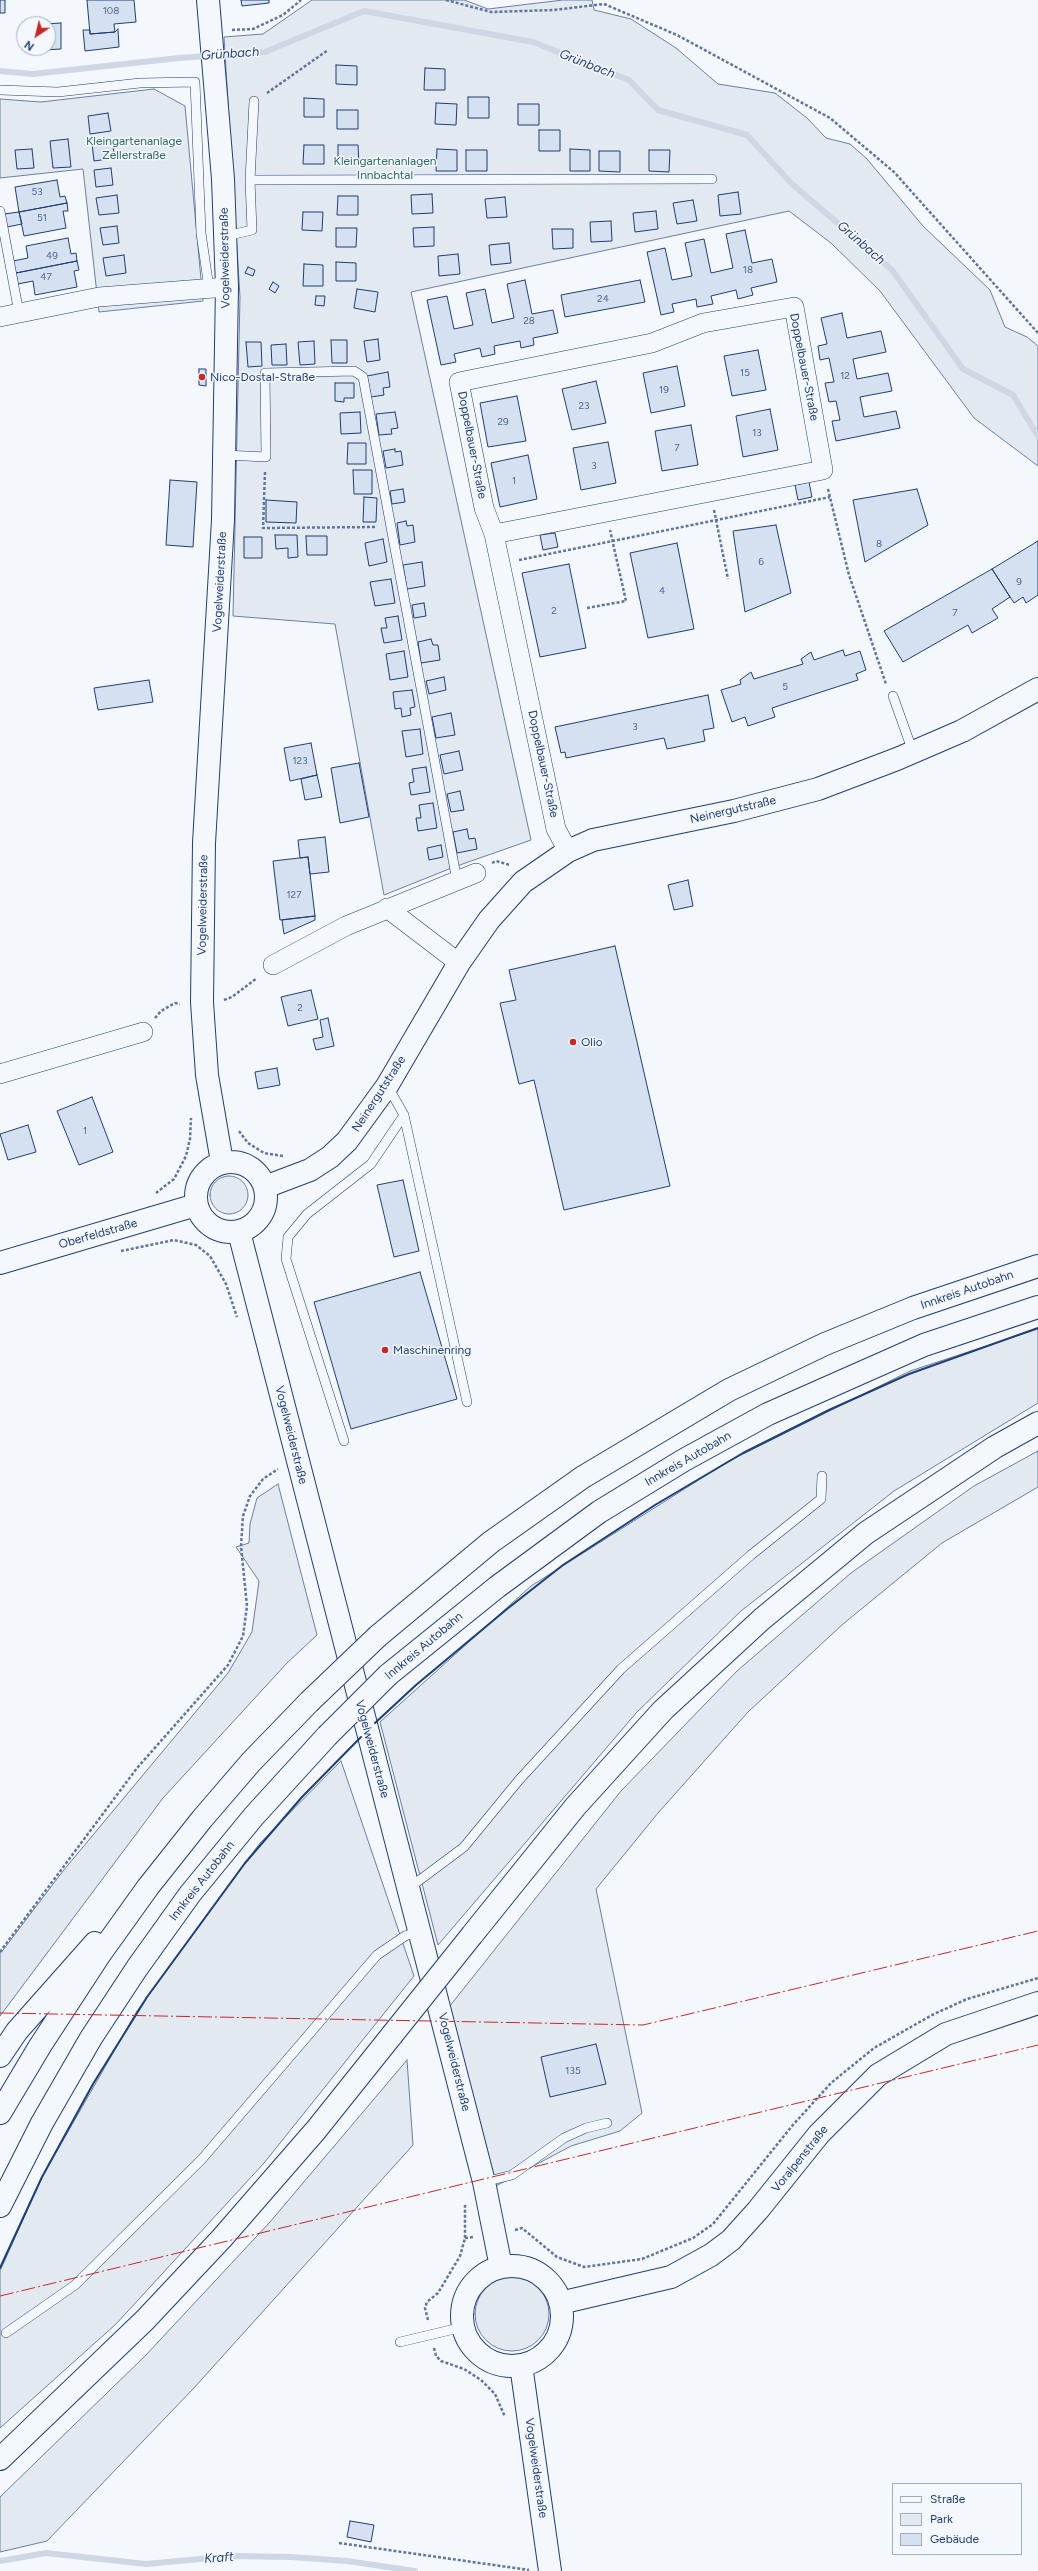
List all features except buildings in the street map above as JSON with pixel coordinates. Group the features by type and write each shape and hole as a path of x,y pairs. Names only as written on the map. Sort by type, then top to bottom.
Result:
{"main road":[{"name":"Vogelweiderstraße","path":"208,0 215,73 226,236 218,288 224,455 220,587 193,1004 207,1075 215,1131 222,1162"},
{"name":"Neinergutstraße","path":"265,1187 310,1170 330,1157 352,1136 387,1086 459,963 489,920 523,882 568,851 593,840 734,811 818,789 962,731 1038,689"},
{"path":"222,1162 233,1162 253,1169 265,1187 266,1197 261,1215 252,1225 239,1232 228,1232 212,1227 200,1216 196,1206 195,1194 203,1174 222,1162"},
{"name":"Oberfeldstraße","path":"0,1262 196,1206"},
{"name":"Vogelweiderstraße","path":"239,1232 284,1464 409,1888 484,2182 501,2267"},
{"name":"Innkreis Autobahn","path":"0,2113 40,2046 100,1954 148,1887 202,1819 251,1762 309,1702 378,1636 492,1542 570,1486 723,1394 825,1344 913,1308 1038,1266"},
{"name":"Innkreis Autobahn","path":"0,2206 42,2124 91,2038 137,1968 190,1894 254,1816 327,1736 388,1675 497,1587 599,1512 684,1460 768,1414 924,1345 1038,1306"},
{"path":"0,2459 140,2326 222,2238 316,2130 576,1807 663,1710 762,1619 866,1533 995,1447 1038,1423"},
{"path":"0,2056 17,2031 62,1978 148,1887"},
{"name":"Voralpenstraße","path":"560,2303 671,2277 711,2255 731,2240 758,2210 819,2134 878,2075 946,2034 1038,2004"},
{"path":"516,2266 531,2270 544,2278 554,2289 560,2303 562,2319 558,2335 549,2349 537,2360 521,2365 506,2366 491,2362 478,2353 468,2342 463,2327 461,2312 465,2296 474,2283 486,2272 501,2267 516,2266"},
{"name":"Vogelweiderstraße","path":"521,2365 550,2571"}],"street":[{"path":"0,317 99,297 218,288"},
{"name":"Doppelbauer-Straße","path":"568,851 556,829 494,534 484,508 459,382 652,343 703,323 794,307 823,470"},
{"path":"494,534 823,470"},
{"path":"273,965 346,926 476,873"},
{"path":"387,908 459,963"},
{"path":"0,1074 144,1032"}],"lane":[{"path":"0,90 58,92 140,83 195,82 202,233 218,288"},
{"path":"226,236 252,230 250,180 254,100"},
{"path":"250,180 712,179"},
{"path":"0,211 18,313"},
{"path":"224,455 266,457 265,373 354,371 363,377 390,527 458,881"},
{"path":"893,696 913,752"},
{"path":"387,1086 404,1115 467,1402"},
{"path":"344,1441 286,1259 288,1237 307,1214 371,1164 404,1115"},
{"path":"409,1888 464,1847 519,1780 621,1670 751,1555 821,1499 822,1476"},
{"path":"6,2333 75,2285 202,2159 377,1955 405,1936 420,1931"},
{"path":"484,2182 512,2175 564,2138 586,2128 607,2123"},
{"path":"400,2342 463,2327"}],"path":[{"path":"212,35 253,29 282,15 301,0"},
{"path":"446,0 491,12 554,10 604,4 677,35 830,118 894,172 1038,333"},
{"path":"254,100 328,50"},
{"path":"266,457 263,528 390,527"},
{"path":"823,470 849,575 893,696"},
{"path":"710,492 728,579"},
{"path":"500,563 830,497"},
{"path":"587,608 626,601 606,512"},
{"path":"506,871 516,861"},
{"path":"144,1032 161,1011 175,1003 193,1004 232,997 273,965"},
{"path":"159,1192 174,1179 186,1156 190,1139 215,1131 236,1126 248,1143 264,1153 286,1157"},
{"path":"174,1240 196,1245 210,1256 226,1284 239,1324"},
{"path":"281,1476 284,1464"},
{"path":"0,1952 137,1768 228,1665 243,1636 247,1606 241,1546 243,1516 250,1496 263,1479 284,1464"},
{"path":"465,2238 495,2236 522,2228 557,2258 584,2267 642,2259 693,2238 713,2224 792,2126 831,2083 874,2048 932,2015 967,1999 1038,1978"},
{"path":"465,2200 465,2238 460,2256 450,2275 438,2292 427,2302 426,2308 430,2335 436,2356 481,2380 495,2394 507,2425"},
{"path":"339,2543 533,2571"}],"green space":[{"name":"Kleingartenanlagen Innbachtal","path":"312,0 464,0 488,9 563,0 592,0 594,10 631,19 676,48 718,84 775,93 807,118 826,138 850,144 867,159 923,226 990,290 1005,327 1027,337 1038,346 1038,466 974,418 880,291 831,243 789,211 411,292 531,840 454,867 384,895 335,624 233,616 240,297 224,37 263,34"},
{"name":"Kleingartenanlage Zellerstraße","path":"154,89 185,106 203,301 99,312 83,169 0,178 0,99 41,102"},
{"path":"225,1176 233,1176 243,1181 247,1188 247,1202 243,1209 233,1214 225,1214 215,1209 213,1206 210,1199 210,1191 215,1181 218,1179"},
{"path":"1038,1329 1038,1403 894,1491 741,1611 637,1712 438,1945 380,1722 531,1586 727,1462 910,1371"},
{"path":"1038,1451 1038,1487 942,1543 843,1624 748,1712 658,1813 596,1889 642,2113 620,2131 571,2146 494,2187 449,2007 621,1791 737,1671 851,1573 974,1486"},
{"path":"278,1484 317,1635 287,1663 163,1798 0,2016 0,1954 63,1871 228,1673 252,1632 259,1581 236,1547 249,1543 250,1524 257,1498"},
{"path":"341,1761 414,1976 264,2163 116,2324 0,2428 0,2271 42,2177 137,2011 260,1843"},
{"path":"407,2060 413,2145 193,2389 47,2541 0,2552 0,2497 146,2355 270,2222"},
{"path":"512,2277 533,2283 543,2293 549,2314 543,2335 533,2345 512,2351 491,2345 481,2335 475,2314 481,2293 491,2283"}],"waterway":[{"name":"Grünbach","path":"0,71 33,74 179,58 265,52 364,11 533,42 629,80 658,110 747,135 792,184 892,270 963,369 1013,395 1038,436"},
{"name":"Kraft","path":"0,2561 46,2553 146,2564 232,2556 291,2557 347,2561 415,2571"}],"wall":[{"path":"375,1723 416,1685 507,1609 563,1565 655,1505 743,1453 829,1410 909,1374 1038,1328"},
{"path":"0,2268 42,2177 93,2084 147,1997 245,1863 302,1797 361,1737"}],"power":[{"path":"0,2013 643,2025 1038,1931"},
{"path":"0,2296 1038,2045"}],"place":[{"name":"Nico-Dostal-Straße","path":"202,377"},
{"name":"Olio","path":"573,1042"},
{"name":"Maschinenring","path":"385,1350"}]}
